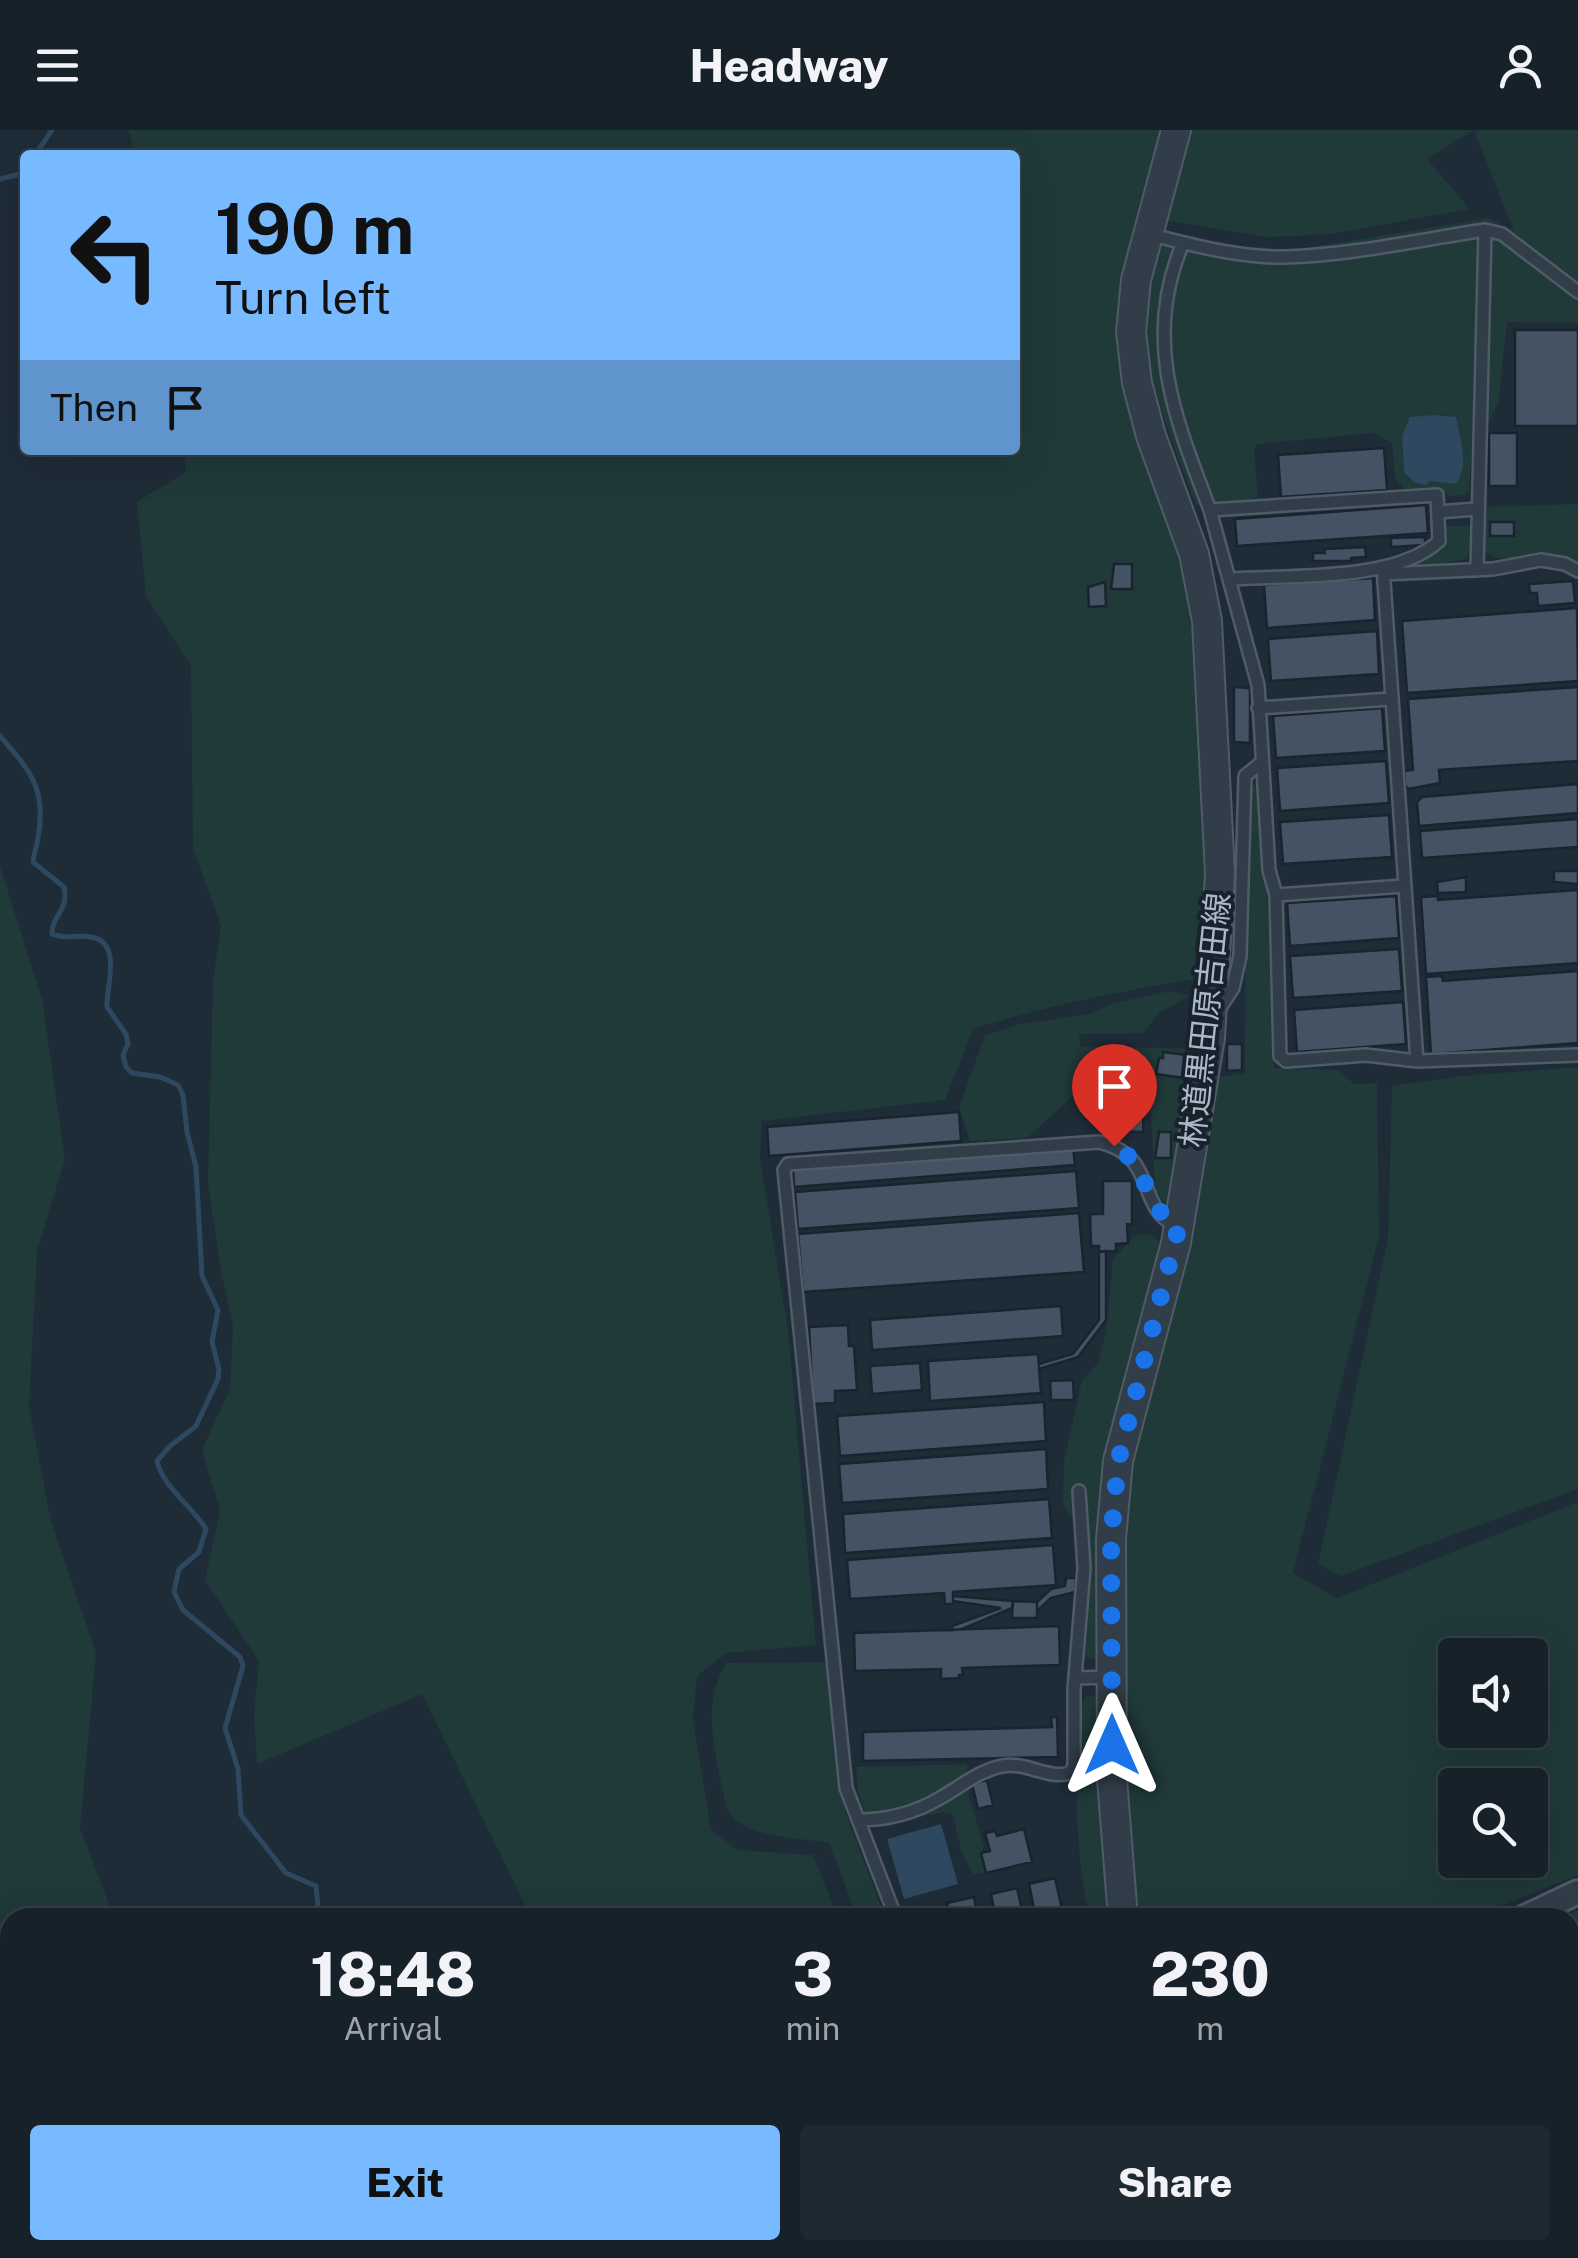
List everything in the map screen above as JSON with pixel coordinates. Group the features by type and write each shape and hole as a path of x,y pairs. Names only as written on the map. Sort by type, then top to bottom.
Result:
{"street":[{"name":"林道黒田原吉田線","path":"1122,1908 1112,1779 1111,1677 1111,1540 1118,1462 1179,1226 1212,1020 1220,874 1207,621 1194,554 1137,383 1131,332 1136,280 1176,130"},
{"path":"1544,1908 1578,1892"}],"lane":[{"path":"1148,234 1239,254 1282,257 1485,230 1502,234 1578,292"},
{"path":"1477,570 1485,230"},
{"path":"1183,243 1164,304 1164,364 1184,442 1210,510 1246,648 1253,661 1270,870 1276,895 1280,1056 1286,1061 1366,1055 1416,1061 1578,1055"},
{"path":"1210,510 1437,495 1439,541 1383,570"},
{"path":"1438,512 1476,509"},
{"path":"1230,579 1383,570 1477,570 1541,560 1565,564 1578,571"},
{"path":"1383,570 1416,1061"},
{"path":"1258,708 1391,698"},
{"path":"1212,1020 1233,988 1240,956 1245,776 1262,762"},
{"path":"1276,895 1404,886"},
{"path":"892,1908 846,1788 784,1170 788,1164 1099,1142 1126,1152 1138,1165 1158,1211 1166,1221 1179,1226"},
{"path":"858,1820 879,1820 914,1810 938,1800 977,1774 1002,1766 1022,1765 1062,1776 1070,1773 1074,1766 1075,1678 1084,1568 1079,1491"},
{"path":"1075,1678 1111,1677"}],"green space":[{"path":"127,130 1160,130 1136,216 1117,315 1122,377 1136,433 1181,558 1192,632 1202,745 1206,880 1193,979 1055,1006 973,1029 945,1100 762,1121 760,1159 788,1330 816,1645 726,1653 697,1676 693,1719 711,1830 737,1850 813,1855 834,1908 527,1908 422,1694 257,1764 254,1716 259,1661 205,1580 220,1510 202,1450 230,1389 233,1325 208,1183 213,981 221,926 193,848 191,666 146,596 137,502 186,472 184,455 1020,455 1020,150 131,150"},
{"path":"1191,130 1474,130 1427,159 1470,209 1331,234 1268,237 1168,221"},
{"path":"1474,130 1578,130 1578,323 1507,322 1498,404 1490,419 1473,435 1469,490 1465,495 1405,489 1395,479 1392,443 1372,433 1257,444 1254,451 1258,498 1196,505 1159,403 1146,340 1146,313 1160,232 1218,244 1293,250 1489,218 1514,231","holes":["1447,415 1457,422 1462,477 1431,481 1404,472 1402,436 1411,417"]},
{"path":"1578,504 1578,562 1554,556 1506,558 1483,551 1485,507"},
{"path":"1446,526 1472,526 1471,550 1466,559 1414,568 1415,560 1444,544"},
{"path":"1257,785 1267,886 1274,1068 1338,1070 1354,1084 1377,1083 1379,1236 1293,1573 1337,1598 1578,1502 1578,1875 1496,1908 1138,1908 1126,1831 1122,1713 1124,1546 1135,1453 1214,1090 1220,1077 1245,1073 1246,882 1252,786"},
{"path":"0,866 42,999 65,1159 37,1251 29,1408 51,1521 96,1653 80,1828 111,1908 0,1908"},
{"path":"1171,991 1190,996 1160,1012 1143,1033 1079,1034 1080,1046 1197,1049 1172,1204 1163,1201 1155,1189 1150,1095 1077,1092 1027,1138 970,1141 959,1107 985,1035 1020,1024 1090,1014 1114,1003"},
{"path":"1578,1067 1578,1489 1341,1576 1318,1564 1388,1239 1392,1086"},
{"path":"1149,1234 1165,1252 1115,1457 1107,1657 1097,1660 1083,1657 1089,1560 1087,1519 1070,1515 1063,1505 1064,1461 1082,1380 1098,1363 1106,1332 1113,1259 1135,1235"},
{"path":"827,1662 834,1753 846,1814 882,1908 854,1908 829,1843 757,1831 734,1818 726,1808 712,1715 713,1696 727,1663"},
{"path":"1088,1696 1104,1698 1115,1908 1088,1908 1080,1862 1077,1810 1082,1702"},
{"path":"967,1764 967,1790 984,1847 981,1854 986,1873 973,1874 961,1850 953,1814 943,1812 870,1828 858,1791 856,1767"}],"water":[{"path":"1410,417 1456,417 1463,463 1456,484 1431,481 1425,485 1414,482 1404,472 1402,436"},
{"path":"941,1824 958,1884 904,1899 887,1839"}],"building":[{"path":"1515,330 1578,330 1578,426 1515,426"},
{"path":"1489,433 1517,433 1517,486 1489,486"},
{"path":"1384,448 1387,490 1281,497 1278,455"},
{"path":"1426,505 1428,533 1237,546 1235,519"},
{"path":"1490,522 1514,522 1514,536 1490,536"},
{"path":"1425,537 1425,545 1391,547 1391,538"},
{"path":"1365,547 1366,557 1313,561 1313,553 1325,553 1324,549"},
{"path":"1114,564 1132,564 1132,589 1111,589"},
{"path":"1373,578 1375,620 1267,628 1264,585"},
{"path":"1573,581 1575,603 1538,606 1537,593 1530,593 1529,584"},
{"path":"1105,582 1106,606 1089,607 1088,587"},
{"path":"1577,608 1578,681 1407,693 1402,621"},
{"path":"1377,631 1379,674 1271,681 1268,639"},
{"path":"1234,687 1250,688 1250,743 1234,742"},
{"path":"1578,687 1578,761 1439,770 1440,783 1408,789 1405,785 1404,771 1413,770 1408,699"},
{"path":"1382,708 1385,751 1276,758 1273,716"},
{"path":"1386,761 1389,803 1280,811 1277,768"},
{"path":"1578,784 1578,813 1419,826 1417,802 1422,797"},
{"path":"1389,815 1392,857 1283,864 1280,822"},
{"path":"1578,819 1578,847 1422,858 1420,831"},
{"path":"1554,871 1578,871 1578,884 1554,882"},
{"path":"1466,877 1466,892 1438,893 1437,882"},
{"path":"1578,890 1578,963 1426,974 1421,897 1438,896 1438,900"},
{"path":"1396,896 1399,938 1290,946 1287,903"},
{"path":"1399,949 1402,991 1293,998 1290,956"},
{"path":"1578,971 1578,1043 1431,1054 1426,977 1442,976 1443,981"},
{"path":"1403,1002 1406,1044 1297,1052 1294,1010"},
{"path":"1227,1044 1242,1044 1242,1070 1227,1071"},
{"path":"1163,1052 1187,1055 1184,1078 1156,1074"},
{"path":"1086,1098 1144,1100 1143,1132 1104,1131 1104,1119 1086,1119"},
{"path":"959,1112 961,1141 769,1156 767,1127"},
{"path":"1159,1132 1171,1132 1171,1158 1155,1158"},
{"path":"1073,1147 1075,1165 794,1187 793,1169"},
{"path":"1076,1171 1079,1208 798,1229 795,1192"},
{"path":"1103,1181 1132,1181 1128,1243 1116,1244 1116,1251 1099,1252 1099,1246 1091,1246 1090,1214 1103,1214"},
{"path":"1079,1213 1084,1272 803,1292 798,1234"},
{"path":"1106,1251 1106,1320 1078,1357 1039,1369 1039,1364 1073,1354 1099,1320 1099,1252"},
{"path":"1061,1306 1063,1336 872,1350 870,1320"},
{"path":"848,1325 849,1346 854,1346 857,1390 835,1391 835,1403 813,1404 809,1327"},
{"path":"1038,1354 1041,1393 930,1401 928,1361"},
{"path":"920,1363 922,1390 872,1394 870,1366"},
{"path":"1073,1380 1074,1400 1051,1400 1050,1381"},
{"path":"1044,1402 1046,1441 840,1456 837,1416"},
{"path":"1046,1449 1048,1489 842,1503 839,1464"},
{"path":"1049,1499 1052,1538 845,1553 843,1514"},
{"path":"1053,1545 1056,1585 953,1592 953,1604 945,1604 944,1593 850,1599 847,1560"},
{"path":"1066,1578 1076,1578 1075,1592 1051,1598 1037,1611 1037,1602 1051,1589 1065,1586"},
{"path":"953,1596 1013,1601 1012,1608 952,1630 952,1626 1001,1608 953,1601"},
{"path":"1013,1601 1037,1602 1037,1618 1012,1618"},
{"path":"1059,1626 1060,1665 962,1668 959,1678 941,1679 941,1669 855,1671 854,1633"},
{"path":"1051,1717 1057,1717 1058,1757 863,1761 863,1732 1052,1727"},
{"path":"987,1780 993,1805 978,1809 972,1784"},
{"path":"1024,1829 1032,1862 986,1873 981,1853 990,1851 985,1833 995,1831 997,1836"},
{"path":"1055,1878 1062,1908 1034,1908 1029,1884"},
{"path":"1017,1888 1022,1908 994,1908 991,1894"},
{"path":"974,1897 976,1908 948,1908 947,1903"}],"waterway":[{"path":"38,150 52,130"},
{"path":"0,179 20,174"},
{"path":"0,736 28,770 38,793 40,821 33,862 64,887 64,902 52,934 91,937 107,947 111,966 107,1007 126,1034 126,1067 132,1073 160,1077 178,1085 183,1095 196,1167 202,1276 218,1310 212,1342 219,1369 196,1426 157,1461 171,1488 206,1529 199,1552 179,1569 174,1592 183,1610 240,1657 243,1666 225,1728 238,1769 241,1815 286,1873 316,1886 318,1908"}],"route":[{"path":"1112,1745 1111,1540 1118,1462 1179,1226 1166,1221 1138,1165 1114,1146"}]}
